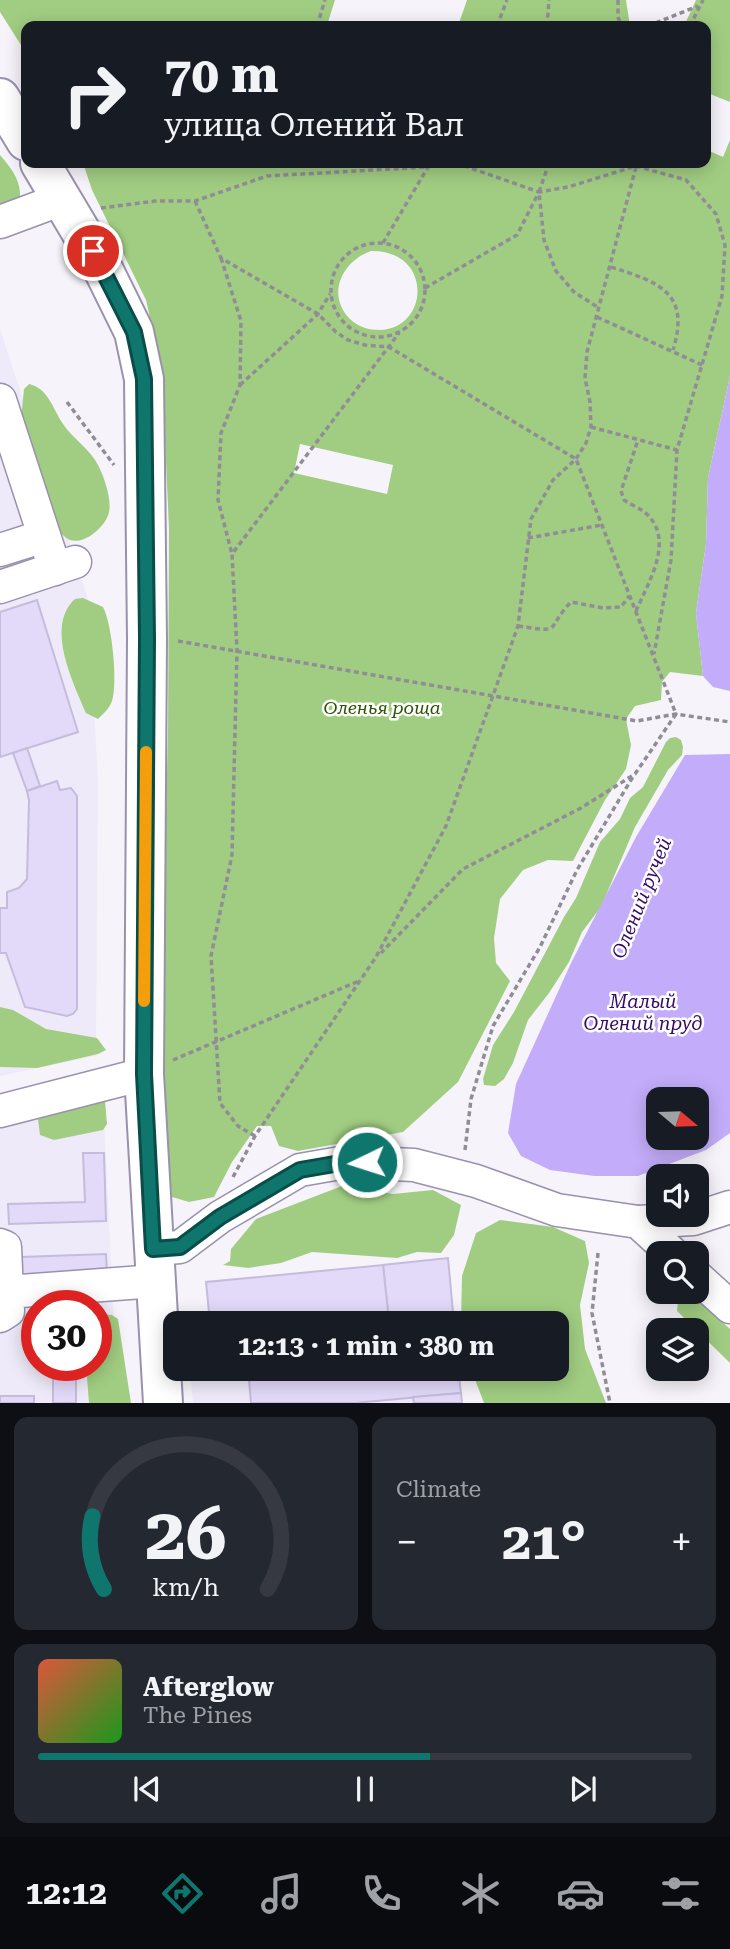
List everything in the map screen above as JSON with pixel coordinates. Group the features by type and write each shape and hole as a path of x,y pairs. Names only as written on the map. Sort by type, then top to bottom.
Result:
{"main road":[{"path":"0,98 21,133"},
{"path":"43,168 102,267 134,332 144,379 147,639 144,1074 163,1403"}],"street":[{"path":"0,222 61,199"},
{"path":"0,400 44,536 65,565 0,587"},
{"path":"0,550 44,536"},
{"path":"0,1111 144,1074"},
{"path":"0,1245 5,1247 4,1304 155,1265 220,1217 300,1170 346,1162 414,1165 476,1181 557,1210 638,1222 693,1219 730,1207"},
{"path":"638,1222 659,1241"},
{"path":"709,1288 730,1307"}],"path":[{"path":"319,21 326,0"},
{"path":"499,21 507,0"},
{"path":"547,21 548,0"},
{"path":"618,0 619,21"},
{"path":"692,21 703,0"},
{"path":"660,21 698,6"},
{"path":"99,209 156,201 195,201 267,176 410,168"},
{"path":"383,243 427,168"},
{"path":"471,168 539,192 568,187 625,168"},
{"path":"425,288 517,236 539,192 547,168"},
{"path":"231,1181 256,1136 376,957 446,826 518,626 531,519 553,480 576,459 586,443 591,427 585,378 587,352 636,168"},
{"path":"649,168 686,180 716,214 725,245 722,296 677,450 671,561 654,656"},
{"path":"539,192 544,240 556,271 574,292 600,308"},
{"path":"195,201 221,258 241,321 240,385 221,433 218,500 232,554 237,650 232,855 211,957 220,1103 238,1126 256,1136"},
{"path":"383,243 407,253 423,275 425,288 424,302 410,325 387,337 373,338 348,328 333,306 331,293 332,279 346,256 357,248 383,243"},
{"path":"221,258 318,314 348,340 389,347 576,459 677,714"},
{"path":"611,267 644,278 667,291 676,307 679,329 673,350"},
{"path":"240,385 318,314 331,293"},
{"path":"597,317 702,365"},
{"path":"232,554 399,332"},
{"path":"67,402 117,469"},
{"path":"591,427 677,450"},
{"path":"636,611 656,565 660,545 657,529 645,512 624,500 621,491 638,440"},
{"path":"528,538 602,525"},
{"path":"518,626 547,630 555,626 571,602 603,608 621,607 629,596"},
{"path":"177,641 637,721 677,714 730,722"},
{"path":"465,1150 471,1098 494,1026 540,947 577,870 635,774 677,714"},
{"path":"376,957 463,869 581,808 635,774"},
{"path":"144,1074 361,980"},
{"path":"598,1253 592,1313 610,1403"}],"shaded area":[{"path":"0,329 88,599 98,780 96,1056 0,1076"},
{"path":"103,1099 118,1403 0,1403 0,1121"},
{"path":"191,1381 459,1381 462,1403 193,1403"}],"green space":[{"path":"0,0 335,0 328,21 21,21 21,45 0,12"},
{"path":"467,0 626,0 629,21 460,21"},
{"path":"696,0 730,0 730,102 711,94 711,21 686,21"},
{"name":"Оленья роща","path":"730,140 730,376 708,478 706,544 696,613 703,676 670,672 662,682 661,700 635,706 626,719 631,745 626,769 605,800 573,861 548,860 523,870 500,899 494,938 496,963 510,981 458,1082 403,1132 298,1151 279,1146 271,1126 257,1126 232,1162 214,1197 189,1202 172,1197 160,1065 168,732 169,529 162,371 146,300 92,190 85,168 711,168 711,152 723,157","holes":["371,251 391,254 406,263 414,275 418,289 415,304 408,317 397,326 380,330 364,328 353,322 343,310 338,290 341,280 352,262 361,256","300,444 393,465 387,494 294,473"]},
{"path":"0,155 17,180 20,198 0,209"},
{"path":"29,384 45,394 63,424 95,459 105,482 109,501 107,518 97,531 84,539 70,540 61,533 56,522 21,419 24,389"},
{"path":"83,598 103,607 111,639 114,693 109,706 98,719 86,713 69,670 62,639 66,610 75,599"},
{"path":"676,737 681,740 682,755 668,770 635,827 601,907 582,932 569,962 549,993 528,1020 513,1063 504,1079 495,1086 484,1085 483,1079 493,1045 576,898 600,842 620,819 630,798 643,787 666,742"},
{"path":"0,1007 13,1010 46,1029 97,1038 106,1050 37,1068 0,1067"},
{"path":"99,1096 105,1101 107,1124 103,1130 54,1140 40,1135 38,1119 43,1115"},
{"path":"342,1186 393,1194 433,1190 461,1205 454,1235 441,1253 417,1252 397,1258 312,1252 281,1263 248,1268 223,1265 230,1261 231,1249 256,1219"},
{"path":"500,1220 553,1227 585,1241 589,1263 580,1305 585,1349 606,1403 484,1403 476,1381 569,1381 569,1311 461,1311 462,1276 476,1233"},
{"path":"678,1304 703,1304 730,1329 730,1363 709,1342 709,1318 684,1318 677,1311"},
{"path":"112,1315 118,1319 131,1403 89,1403 87,1381 112,1381"}],"water":[{"path":"730,376 730,691 713,687 703,676 696,613 706,544 708,478"},
{"name":"Малый Олений пруд","path":"730,754 730,1133 709,1148 709,1087 646,1087 646,1150 706,1150 669,1164 646,1164 646,1173 638,1176 594,1176 550,1170 521,1156 508,1133 516,1084 572,961 636,837 685,755"}],"building":[{"path":"37,600 78,732 0,757 0,612"},
{"path":"27,748 40,786 27,791 13,753"},
{"path":"57,781 60,790 71,788 77,796 77,1009 67,1016 25,1007 6,953 0,953 0,908 7,908 7,892 19,888 27,879 27,791"},
{"path":"83,1153 104,1153 106,1221 9,1224 8,1204 85,1202"},
{"path":"106,1254 107,1273 21,1276 21,1257"},
{"path":"448,1258 453,1311 388,1311 383,1265"},
{"path":"383,1265 388,1311 209,1311 206,1282"},
{"path":"53,1381 76,1381 76,1403 53,1403"},
{"path":"249,1381 460,1381 461,1393 355,1403 251,1403"},
{"path":"461,1393 462,1403 414,1403 413,1397"},
{"path":"0,1396 34,1396 34,1403 0,1403"}],"slow traffic":[{"path":"144,1001 146,752"}],"route":[{"path":"93,251 134,332 144,379 147,639 144,1074 153,1249 180,1247 220,1217 300,1170 346,1162 367,1162"}],"water label":[{"name":"Олений ручей","path":"641,898"}]}
